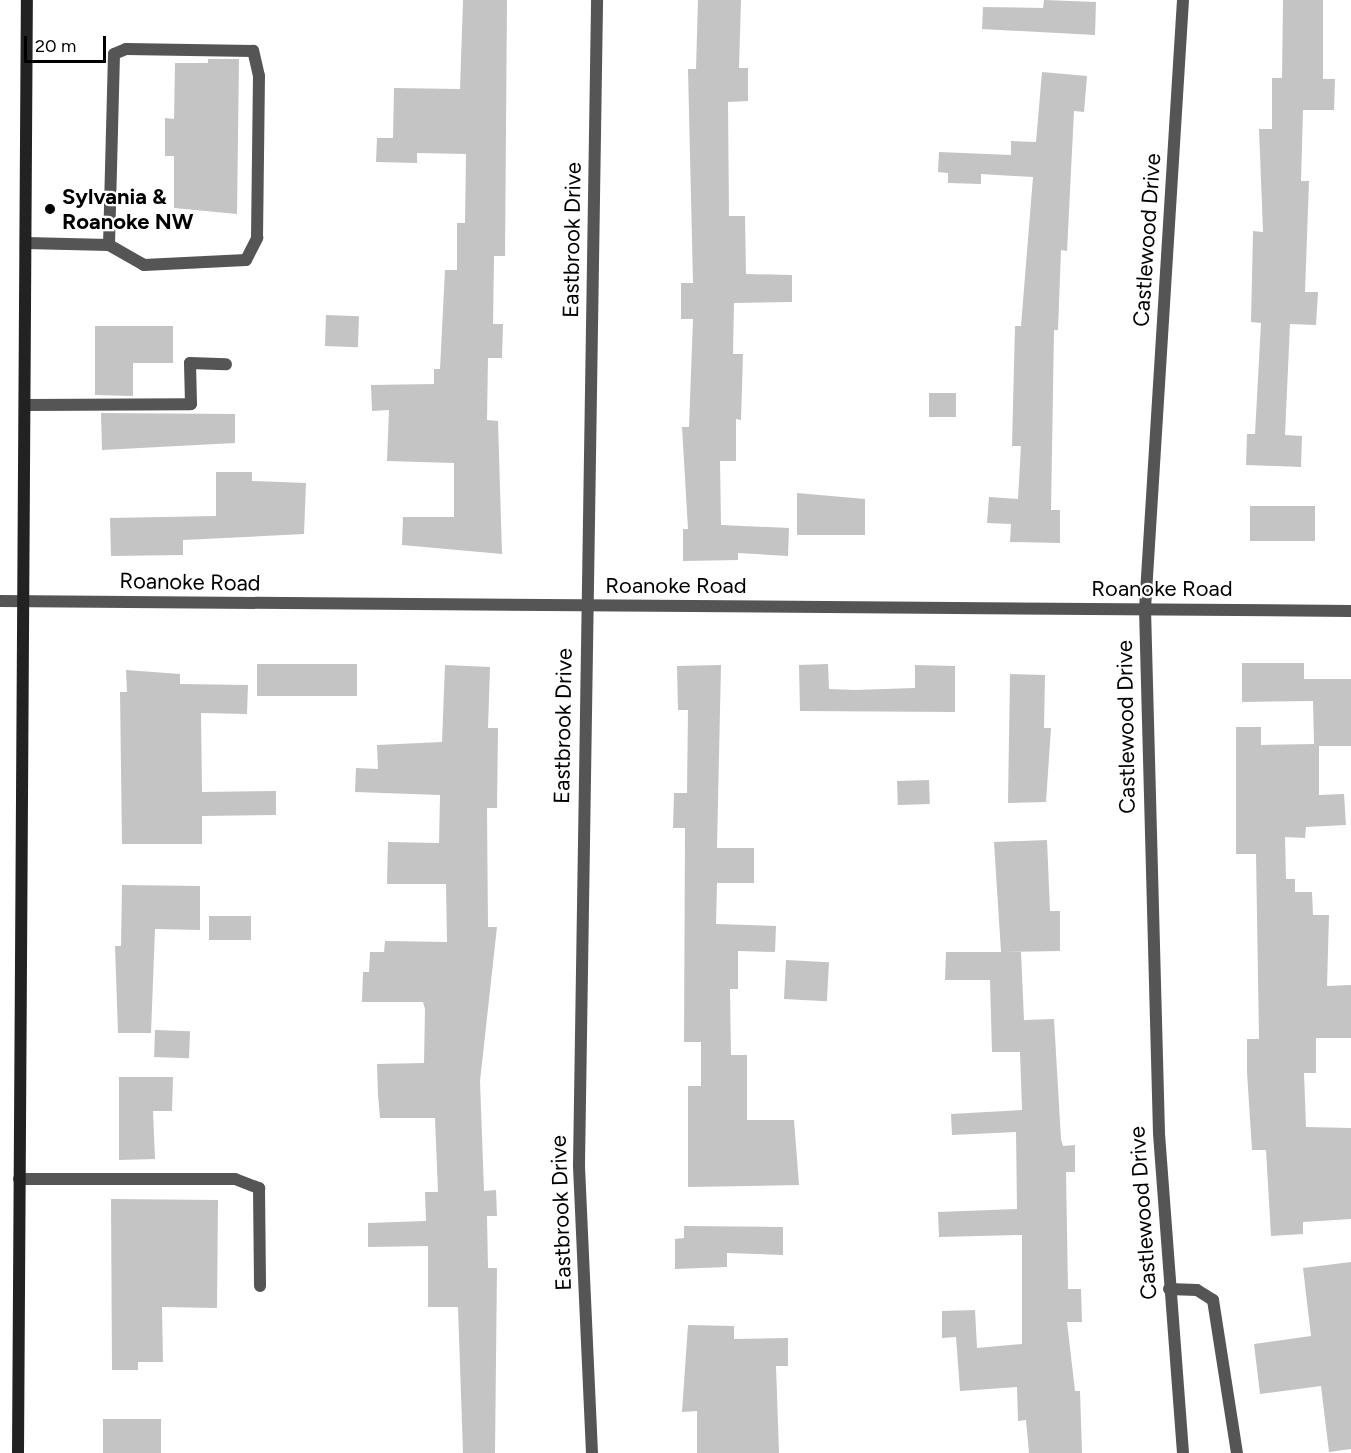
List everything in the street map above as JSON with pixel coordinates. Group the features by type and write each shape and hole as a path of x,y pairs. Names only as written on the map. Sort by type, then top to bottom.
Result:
{"main road":[{"path":"18,1453 27,0"}],"street":[{"name":"Eastbrook Drive","path":"592,1453 579,1164 597,0"},
{"name":"Castlewood Drive","path":"1183,0 1145,609 1158,1121 1183,1453"},
{"path":"26,243 109,245 144,265 236,263 254,252 259,76 253,51 126,49 114,54 109,245"},
{"path":"25,405 190,404 190,363 225,364"},
{"name":"Roanoke Road","path":"0,600 586,607 1351,611"},
{"path":"19,1179 236,1179 259,1188 260,1286"},
{"path":"1169,1289 1197,1290 1213,1300 1237,1453"}],"building":[{"path":"463,0 507,0 505,256 494,256 493,324 503,324 502,358 488,358 487,420 498,421 502,554 402,545 403,517 454,517 454,463 387,461 389,410 372,411 371,385 434,384 434,369 440,369 445,270 457,270 457,223 465,223 466,154 417,153 417,163 376,162 377,138 393,138 394,88 460,89"},
{"path":"698,0 741,0 739,68 748,68 748,101 728,102 729,216 745,216 746,274 792,275 792,302 734,303 733,354 743,354 741,420 736,419 736,461 720,461 721,525 789,528 788,556 738,553 738,560 683,561 683,529 688,529 682,427 689,427 693,319 681,319 681,283 693,283 688,69 696,69"},
{"path":"1044,0 1096,2 1095,35 982,29 983,7 1043,8"},
{"path":"1283,0 1323,0 1323,79 1335,79 1334,110 1303,110 1301,181 1309,181 1305,292 1318,292 1316,325 1290,324 1285,435 1302,436 1301,467 1246,465 1247,434 1255,434 1261,323 1251,322 1253,231 1263,232 1259,129 1272,129 1272,78 1282,78"},
{"path":"208,59 239,59 237,214 174,208 174,156 165,156 165,118 174,119 175,63 208,63"},
{"path":"1042,72 1087,76 1084,112 1074,111 1067,251 1061,250 1058,330 1054,330 1051,510 1060,510 1060,543 1010,542 1011,524 987,523 989,497 1018,499 1021,446 1012,446 1015,326 1021,326 1033,177 981,174 981,184 948,183 948,173 938,172 939,152 1011,155 1011,141 1036,142"},
{"path":"326,315 359,316 358,347 325,346"},
{"path":"95,326 173,326 173,363 133,363 133,396 95,395"},
{"path":"929,393 956,393 956,417 929,417"},
{"path":"101,413 235,414 235,443 102,450"},
{"path":"216,472 252,472 252,481 306,483 304,534 183,540 183,555 111,556 110,518 216,516"},
{"path":"797,493 865,499 865,535 797,535"},
{"path":"1250,506 1315,506 1315,541 1250,541"},
{"path":"1242,663 1304,663 1304,679 1351,679 1351,746 1319,746 1319,795 1344,794 1346,825 1306,827 1305,838 1285,837 1286,879 1295,879 1295,892 1312,892 1313,915 1329,915 1327,986 1351,985 1351,1038 1316,1038 1316,1073 1304,1073 1306,1127 1351,1128 1351,1219 1303,1222 1303,1234 1271,1236 1266,1150 1252,1150 1247,1039 1259,1039 1256,854 1236,854 1236,727 1261,727 1261,745 1314,744 1313,701 1242,702"},
{"path":"257,664 357,664 357,696 257,696"},
{"path":"828,664 829,689 855,690 915,688 915,665 955,666 955,712 800,711 799,665"},
{"path":"445,665 490,667 488,728 498,728 497,808 487,808 488,927 497,927 480,1081 484,1191 496,1190 497,1216 487,1216 488,1268 497,1268 495,1453 463,1453 458,1307 428,1307 428,1246 368,1247 368,1223 426,1221 425,1192 438,1192 435,1118 380,1118 378,1095 377,1064 424,1063 425,1009 423,1002 362,1002 363,972 369,972 370,952 384,952 385,941 447,942 446,884 387,884 388,842 439,843 440,795 355,792 356,768 378,769 377,745 442,742"},
{"path":"721,665 717,848 754,848 754,883 717,883 716,924 776,926 775,952 738,951 738,989 730,989 731,1055 747,1055 747,1120 794,1120 799,1185 688,1187 688,1086 701,1086 701,1042 684,1042 685,828 673,828 674,793 687,793 688,710 678,710 677,666"},
{"path":"126,670 180,674 180,684 248,685 247,714 201,713 202,792 276,791 276,815 202,816 202,844 122,844 120,692 127,692"},
{"path":"1010,674 1045,675 1044,728 1051,728 1046,802 1008,803"},
{"path":"929,780 930,804 898,805 897,781"},
{"path":"1047,840 1050,911 1060,911 1060,951 1002,952 1021,952 1024,1020 1054,1019 1061,1139 1063,1146 1075,1145 1075,1172 1066,1172 1068,1289 1081,1289 1082,1322 1067,1322 1075,1391 1080,1391 1082,1453 1029,1453 1026,1420 1018,1421 1017,1387 960,1391 956,1337 942,1338 942,1311 975,1310 977,1348 1022,1344 1022,1235 939,1237 938,1212 1017,1209 1016,1132 952,1135 951,1114 1022,1110 1020,1052 992,1052 990,980 945,980 946,952 1001,952 994,842"},
{"path":"122,885 200,886 200,930 155,929 151,1033 118,1033 115,946 121,946"},
{"path":"209,916 251,916 251,940 209,940"},
{"path":"786,960 829,962 827,1001 784,999"},
{"path":"155,1030 190,1031 189,1058 154,1057"},
{"path":"119,1077 173,1077 172,1111 153,1111 155,1159 119,1160"},
{"path":"111,1199 218,1200 217,1308 162,1307 163,1362 138,1362 138,1370 112,1370"},
{"path":"684,1226 783,1227 783,1255 727,1253 727,1267 675,1269 675,1239 684,1238"},
{"path":"1351,1262 1351,1449 1329,1452 1321,1386 1260,1394 1254,1344 1311,1336 1303,1268"},
{"path":"688,1325 734,1326 734,1339 788,1338 788,1366 776,1366 779,1453 697,1453 697,1411 682,1412"},
{"path":"103,1419 161,1419 161,1453 103,1453"}],"place":[{"name":"Sylvania & Roanoke NW","path":"50,209"}]}
